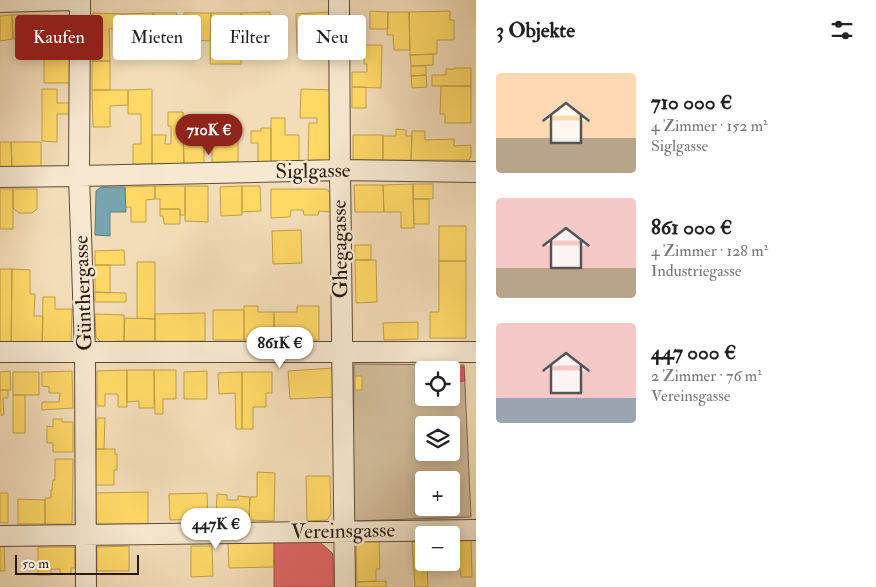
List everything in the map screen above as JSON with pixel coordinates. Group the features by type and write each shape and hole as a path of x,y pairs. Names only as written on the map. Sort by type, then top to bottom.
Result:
{"street":[{"path":"0,2 70,0"},
{"name":"Günthergasse","path":"80,0 79,176 85,352 86,587"},
{"name":"Ghegagasse","path":"339,0 345,587"},
{"name":"Siglgasse","path":"0,177 340,170 476,172"},
{"path":"0,352 476,352"},
{"name":"Vereinsgasse","path":"0,536 345,530 476,530"}],"shaded area":[{"path":"354,364 415,365 415,406 460,406 460,365 464,365 471,517 353,521"}],"building: Wohnen":[{"path":"370,11 388,12 388,29 370,29"},
{"path":"450,11 450,20 454,20 454,40 437,40 437,54 410,55 409,12"},
{"path":"270,12 270,15 241,15 241,13"},
{"path":"330,12 330,15 298,15 298,53 297,53 296,14"},
{"path":"388,12 409,12 410,50 394,50 393,35 387,35"},
{"path":"93,13 122,14 113,15 113,29 109,29 110,61 92,61 103,60 103,15 93,15"},
{"path":"153,13 177,13 177,15 153,15"},
{"path":"153,13 153,15 122,15"},
{"path":"184,13 211,13 210,41 201,40 201,15 184,15"},
{"path":"211,13 241,13 241,15 211,15 211,60 241,60 241,64 210,64"},
{"path":"12,15 13,39 0,41 0,16"},
{"path":"12,15 15,15 15,39 13,39"},
{"path":"366,45 382,45 381,88 352,87 352,72 367,72 367,64 364,64 364,60 366,60"},
{"path":"433,54 433,65 411,66 410,55"},
{"path":"44,60 71,60 71,83 44,83"},
{"path":"92,61 110,61 110,90 92,90"},
{"path":"411,66 426,66 426,75 411,76"},
{"path":"471,68 471,86 432,86 432,75 446,75 446,69"},
{"path":"426,75 427,87 412,88 411,76"},
{"path":"441,86 471,86 471,123 445,123 445,114 440,114"},
{"path":"352,87 366,87 366,108 352,108"},
{"path":"42,89 57,89 57,103 72,103 72,114 57,114 57,142 42,141"},
{"path":"152,89 152,164 133,164 133,144 141,144 141,114 128,114 128,90"},
{"path":"301,89 331,90 331,157 327,163 308,163 309,123 317,123 317,118 300,118"},
{"path":"92,90 128,90 128,105 110,106 110,127 93,127"},
{"path":"168,112 183,112 184,164 152,164 152,135 166,135 165,144 171,144 171,126 168,126"},
{"path":"271,118 285,118 285,135 299,135 299,162 271,162"},
{"path":"261,128 271,128 271,162 258,162 258,143 251,143 251,131 261,131"},
{"path":"396,129 406,130 406,136 412,136 411,160 383,160 383,136 396,136"},
{"path":"412,131 425,131 425,140 454,139 454,146 471,145 471,156 469,160 411,160"},
{"path":"183,134 193,134 193,140 204,140 204,163 184,164"},
{"path":"230,134 238,134 238,162 212,162 212,141 229,141"},
{"path":"353,135 383,135 383,160 353,160"},
{"path":"0,142 11,142 12,167 0,167"},
{"path":"11,142 41,142 41,167 12,167"},
{"path":"413,184 414,228 401,228 401,212 384,212 383,185"},
{"path":"413,184 433,184 433,199 413,199"},
{"path":"354,185 383,185 384,212 355,212"},
{"path":"155,186 155,199 146,200 146,222 131,222 131,207 125,207 125,187"},
{"path":"155,186 185,186 185,215 180,215 180,209 160,209 160,199 155,199"},
{"path":"185,186 208,186 208,222 185,221"},
{"path":"242,186 260,186 261,211 242,212"},
{"path":"242,186 242,215 221,216 220,187"},
{"path":"0,189 13,189 13,229 0,229"},
{"path":"13,189 37,189 37,209 32,213 19,213 13,208"},
{"path":"271,189 326,189 331,193 331,212 319,211 318,215 304,215 303,210 291,210 290,217 271,218"},
{"path":"413,199 429,199 429,224 414,224"},
{"path":"160,209 180,209 180,224 164,224 163,216 160,216"},
{"path":"439,226 466,226 466,261 439,261"},
{"path":"301,230 302,263 273,264 272,231"},
{"path":"355,245 371,245 371,260 355,260"},
{"path":"124,250 125,265 95,265 95,251"},
{"path":"355,260 376,260 377,302 356,303"},
{"path":"439,261 466,261 466,338 430,338 430,312 439,312"},
{"path":"137,262 155,262 155,319 137,318"},
{"path":"95,265 110,265 110,293 95,292"},
{"path":"0,269 12,269 11,347 0,347"},
{"path":"12,269 30,270 30,294 35,294 34,316 43,316 42,347 11,347"},
{"path":"95,292 126,293 126,302 95,302"},
{"path":"43,297 55,297 55,309 72,309 71,344 42,343"},
{"path":"244,306 258,306 258,312 274,312 274,340 244,340"},
{"path":"297,306 319,306 319,340 274,340 274,312 297,312"},
{"path":"213,310 244,310 244,340 213,340"},
{"path":"205,313 205,341 155,341 155,314"},
{"path":"95,314 124,315 124,341 101,342 96,337"},
{"path":"125,318 155,319 155,341 124,341"},
{"path":"418,322 418,339 384,340 383,323"},
{"path":"333,368 334,397 290,399 288,371"},
{"path":"127,370 127,407 118,407 118,394 105,394 105,406 97,406 97,371"},
{"path":"127,370 154,370 154,408 139,408 139,401 127,402"},
{"path":"154,370 176,370 176,399 163,399 163,414 155,414"},
{"path":"10,371 11,390 0,390 0,372"},
{"path":"72,371 73,408 42,410 42,402 59,402 60,393 49,393 49,387 42,386 42,372"},
{"path":"207,371 207,399 184,399 184,372"},
{"path":"13,372 39,372 39,395 13,395"},
{"path":"242,372 272,372 272,393 266,393 266,407 253,407 253,429 242,429"},
{"path":"242,372 242,429 236,429 235,393 219,394 218,373"},
{"path":"355,376 362,376 362,390 355,390"},
{"path":"0,390 8,390 8,398 3,398 4,415 0,415"},
{"path":"13,395 25,395 25,433 13,433"},
{"path":"97,418 105,418 104,449 96,449"},
{"path":"53,419 62,419 62,422 73,422 73,452 53,452 53,443 47,443 47,426 53,427"},
{"path":"96,449 115,449 115,454 117,454 117,470 114,470 114,485 95,485"},
{"path":"55,459 73,459 72,524 45,524 45,498 51,498 53,480 55,480"},
{"path":"257,472 275,473 274,521 249,520 250,497 257,497"},
{"path":"306,476 330,476 331,514 327,520 307,521"},
{"path":"148,492 148,524 95,524 94,493"},
{"path":"0,493 8,493 8,523 0,523"},
{"path":"207,493 208,519 170,520 169,494"},
{"path":"217,494 227,495 227,500 238,500 238,496 250,497 249,520 216,519"},
{"path":"18,499 45,500 45,524 18,524"},
{"path":"471,538 472,577 461,577 460,539"},
{"path":"356,540 379,540 380,569 376,569 376,581 357,582"},
{"path":"412,540 415,540 415,571 427,571 428,587 415,587"},
{"path":"274,542 274,567 229,568 228,543"},
{"path":"0,546 4,546 5,571 0,571"},
{"path":"129,546 129,571 97,571 97,547"},
{"path":"191,546 212,546 213,576 191,577"},
{"path":"38,547 75,547 75,568 71,568 71,574 60,574 60,569 51,569 51,575 38,575"},
{"path":"386,581 386,587 357,587 357,582"}],"building: Handel":[{"path":"460,367 464,367 465,381 460,381"},
{"path":"274,542 320,542 333,554 334,587 274,587"}],"building: Öffentlich":[{"path":"101,187 125,187 126,212 110,212 110,236 95,235 96,191"}]}
